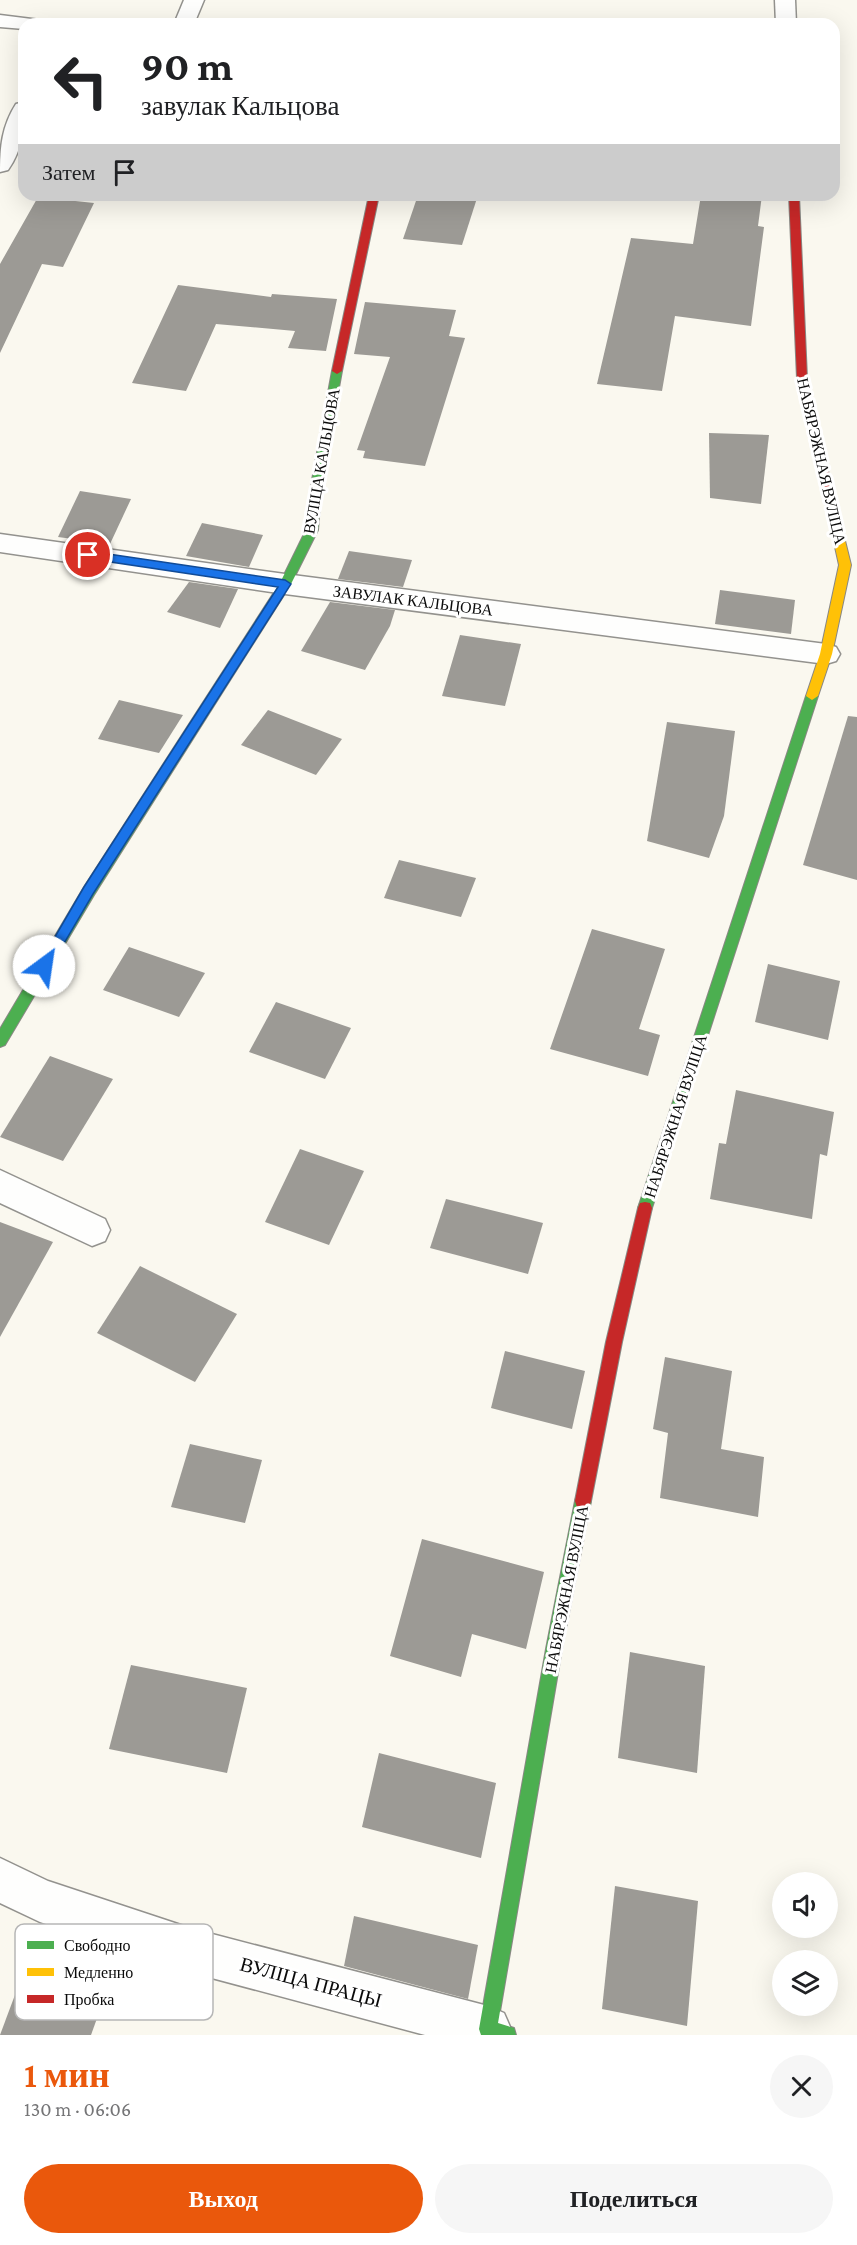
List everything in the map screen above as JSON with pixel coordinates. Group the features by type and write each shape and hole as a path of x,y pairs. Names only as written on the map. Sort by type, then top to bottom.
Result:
{"street":[{"path":"186,18 194,0"},
{"path":"785,0 786,18"},
{"path":"0,21 18,23"},
{"path":"0,165 18,123"},
{"name":"ВУЛІЦА КАЛЬЦОВА","path":"0,1041 89,891 285,584 312,530 317,480 344,331 373,201"},
{"name":"НАБЯРЭЖНАЯ ВУЛІЦА","path":"498,2032 556,1638 614,1342 650,1188 826,654 845,565 802,378 794,201"},
{"name":"ЗАВУЛАК КАЛЬЦОВА","path":"0,543 285,584 826,654"},
{"path":"0,1186 92,1230"},
{"name":"ВУЛІЦА ПРАЦЫ","path":"0,1880 40,1900 112,1924"},
{"name":"ВУЛІЦА ПРАЦЫ","path":"213,1956 498,2032"}],"building":[{"path":"36,201 94,203 63,267 42,264 0,353 0,264"},
{"path":"416,201 476,201 462,245 403,239"},
{"path":"700,201 761,201 758,226 764,227 751,326 675,316 662,391 597,384 631,238 693,244"},
{"path":"178,285 271,297 272,294 337,299 326,351 288,348 295,331 216,324 186,391 132,383"},
{"path":"365,302 456,310 449,336 465,338 425,466 363,458 365,451 357,450 390,357 354,354"},
{"path":"709,433 769,435 761,504 710,498"},
{"path":"80,491 131,499 110,544 58,537"},
{"path":"202,523 263,535 249,567 186,556"},
{"path":"349,551 412,560 403,587 338,579"},
{"path":"189,582 238,589 220,628 167,612"},
{"path":"720,590 795,600 791,634 715,624"},
{"path":"330,602 395,610 390,626 365,670 301,651"},
{"path":"460,635 521,644 505,706 442,696"},
{"path":"119,700 183,715 159,753 98,739"},
{"path":"268,710 342,739 316,775 241,745"},
{"path":"848,716 857,717 857,880 803,865"},
{"path":"667,722 735,731 724,816 709,858 647,841"},
{"path":"399,860 476,878 461,917 384,898"},
{"path":"592,929 665,949 639,1029 660,1035 648,1076 550,1049"},
{"path":"129,947 205,973 179,1017 103,990"},
{"path":"768,964 840,981 828,1040 755,1022"},
{"path":"276,1002 351,1028 325,1079 249,1052"},
{"path":"50,1056 113,1079 63,1161 0,1137"},
{"path":"736,1090 834,1112 827,1156 820,1154 812,1219 710,1199 719,1143 726,1144"},
{"path":"300,1149 364,1171 329,1245 265,1222"},
{"path":"446,1199 543,1223 528,1274 430,1248"},
{"path":"0,1222 53,1242 0,1337"},
{"path":"140,1266 237,1314 195,1382 97,1333"},
{"path":"505,1351 585,1371 572,1429 491,1408"},
{"path":"665,1357 732,1371 721,1449 764,1457 758,1517 660,1498 668,1433 653,1429"},
{"path":"190,1444 262,1460 245,1523 171,1507"},
{"path":"422,1539 544,1572 526,1649 472,1634 461,1677 390,1656"},
{"path":"630,1652 705,1666 697,1773 618,1758"},
{"path":"131,1665 247,1688 227,1773 109,1749"},
{"path":"379,1753 496,1783 481,1858 362,1827"},
{"path":"615,1886 698,1901 687,2026 602,2009"},
{"path":"354,1916 478,1945 468,1999 344,1966"},
{"path":"15,1995 15,2020 96,2020 91,2035 0,2035"}],"traffic: fast":[{"path":"0,1041 89,891 285,584 312,530 317,480 337,371"},
{"path":"645,1208 812,696"},
{"path":"507,2035 488,2029 554,1649 583,1501"}],"traffic: slow":[{"path":"812,696 826,654 845,565 827,488"}],"traffic: jam":[{"path":"337,371 373,201"},
{"path":"794,201 802,378 827,488"},
{"path":"583,1501 614,1342 645,1208"}],"route":[{"path":"44,966 89,891 285,584 88,555"}]}
